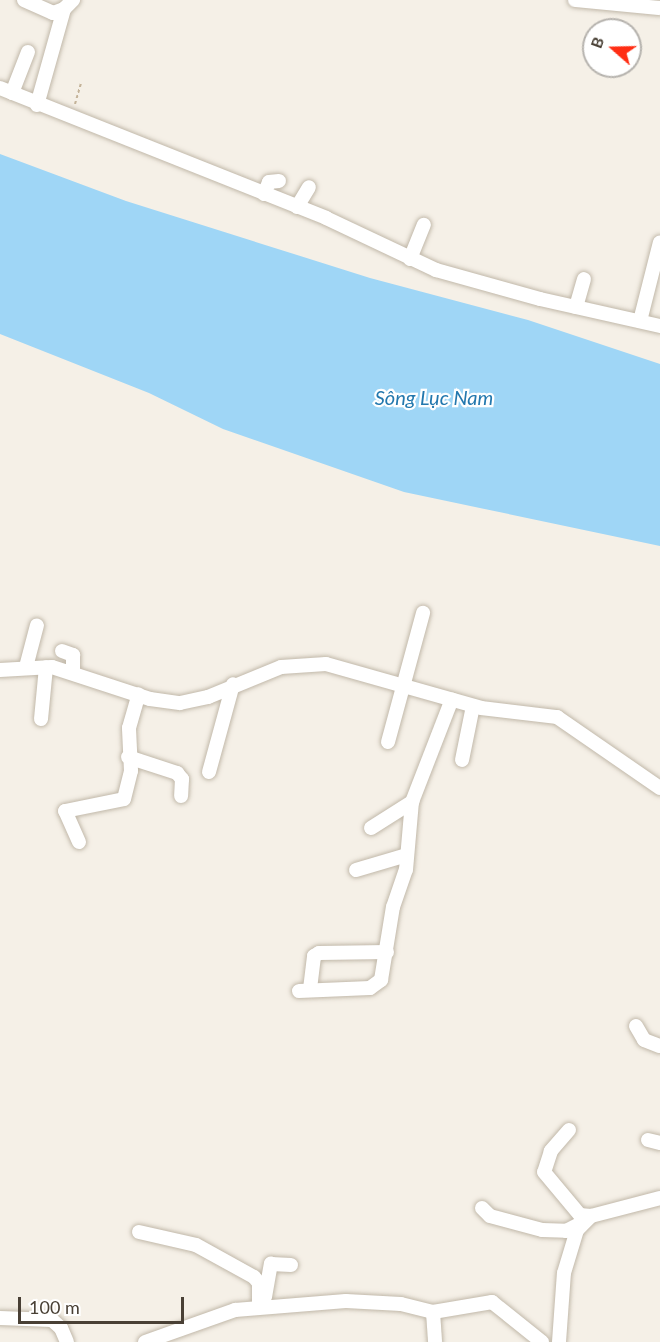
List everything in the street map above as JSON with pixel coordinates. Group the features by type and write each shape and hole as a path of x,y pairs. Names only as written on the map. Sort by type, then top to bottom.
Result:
{"street":[{"path":"24,0 53,13 68,5"},
{"path":"575,0 657,5"},
{"path":"37,105 68,5"},
{"path":"28,52 6,91 37,105 297,207 410,259 469,280 660,326"},
{"path":"264,194 269,182 279,181"},
{"path":"297,207 309,187"},
{"path":"410,259 424,225"},
{"path":"640,321 660,242"},
{"path":"576,307 584,279"},
{"path":"388,742 423,613"},
{"path":"26,667 37,625"},
{"path":"62,651 73,655 73,673"},
{"path":"0,669 46,667 139,694 180,703 208,697 233,684 281,667 315,663 405,685 473,706 557,717 660,788"},
{"path":"41,719 46,667"},
{"path":"209,772 233,684"},
{"path":"79,842 65,811 124,799 130,779 129,728 139,694"},
{"path":"387,952 319,953 315,956 305,990 376,986 387,952 393,907 407,855 412,802 452,699"},
{"path":"462,760 473,706"},
{"path":"128,757 177,773 182,779 181,796"},
{"path":"371,828 412,802"},
{"path":"356,870 407,855"},
{"path":"636,1026 644,1040 660,1046"},
{"path":"569,1130 551,1151 544,1172 580,1215 588,1219"},
{"path":"482,1208 490,1216 542,1230 566,1231 588,1219 660,1198"},
{"path":"555,1340 564,1273 573,1240 588,1219"},
{"path":"139,1232 196,1245 254,1277 259,1284 262,1306"},
{"path":"262,1306 271,1264 291,1265"},
{"path":"145,1342 208,1317 262,1306 377,1301 433,1312 492,1302 542,1342"},
{"path":"433,1312 435,1342"},
{"path":"0,1318 52,1320 61,1328 67,1342"}],"path":[{"path":"71,118 81,83"}],"water":[{"name":"Sông Lục Nam","path":"0,154 126,201 370,278 528,320 660,364 660,546 404,492 223,429 149,393 0,334"}]}
